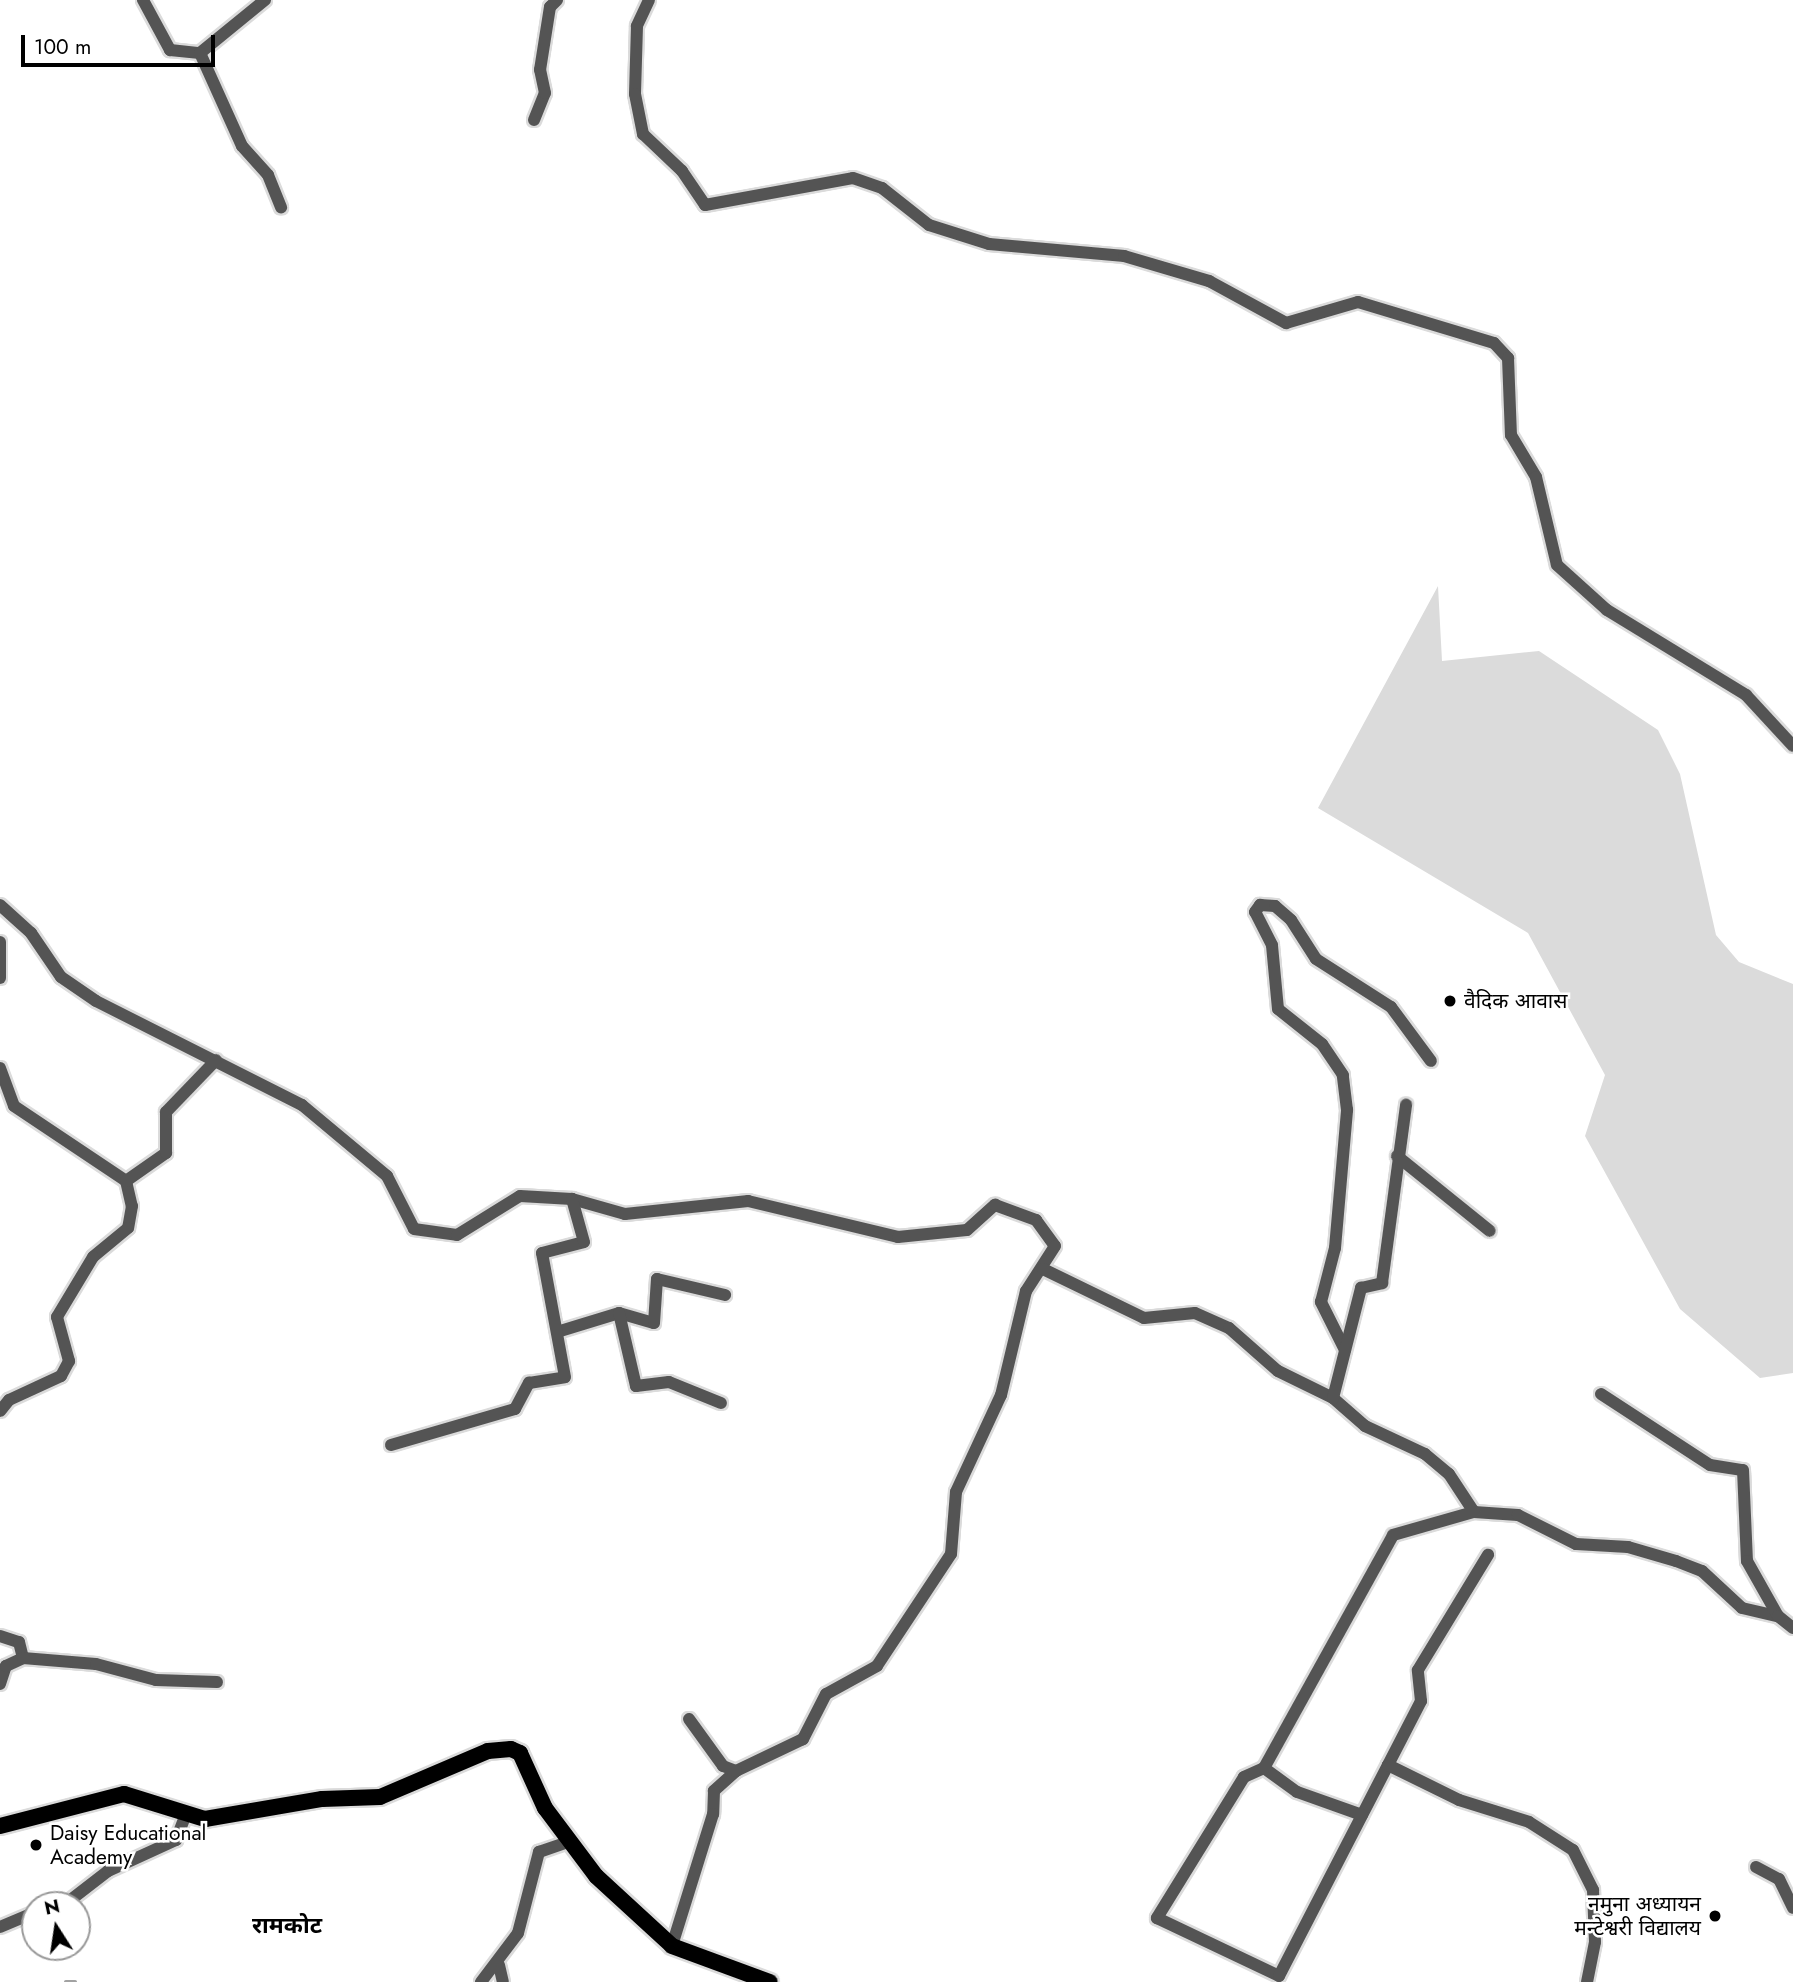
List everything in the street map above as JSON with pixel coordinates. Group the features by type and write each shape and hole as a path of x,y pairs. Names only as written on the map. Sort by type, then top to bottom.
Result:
{"main road":[{"path":"0,1826 124,1794 186,1814 226,1818 322,1798 380,1797 488,1751 511,1749 520,1753 568,1842 672,1946 770,1982"}],"street":[{"path":"143,0 170,50 200,53 265,0"},
{"path":"534,120 545,93 540,70 550,7 556,0"},
{"path":"649,0 637,26 635,94 643,134 682,171 705,205 853,178 882,188 929,225 989,244 1124,256 1209,281 1286,323 1358,302 1494,343 1508,358 1511,435 1536,477 1557,565 1607,610 1746,695 1793,746"},
{"path":"200,53 242,146 268,176 281,206"},
{"path":"0,905 31,933 61,977 302,1105 387,1177 414,1229 457,1236 520,1196 572,1199 625,1214 748,1201 898,1237 967,1230 995,1205 1036,1220 1055,1246 1043,1269 1026,1291 1001,1395 956,1492 951,1554 877,1666 826,1693 803,1740 736,1770 714,1791 713,1814 672,1946"},
{"path":"1345,1350 1321,1302 1335,1248 1348,1110 1343,1075 1322,1044 1278,1009 1272,945 1255,912 1260,905 1275,906 1290,920 1316,959 1391,1007 1431,1060"},
{"path":"0,943 0,978"},
{"path":"126,1181 166,1153 166,1112 188,1082 216,1060"},
{"path":"0,1068 14,1106 126,1181"},
{"path":"1334,1398 1361,1288 1382,1283 1397,1156 1406,1105"},
{"path":"1397,1156 1490,1231"},
{"path":"0,1411 9,1400 61,1376 69,1361 57,1317 93,1257 128,1228 126,1181"},
{"path":"391,1445 516,1409 529,1383 565,1377 542,1252 584,1242 572,1199"},
{"path":"1043,1269 1144,1318 1211,1318 1278,1371 1334,1398 1365,1426 1425,1454 1449,1474 1474,1512"},
{"path":"557,1332 619,1313 654,1323 657,1279 725,1295"},
{"path":"619,1313 636,1386 668,1382 721,1403"},
{"path":"1601,1394 1710,1465 1743,1470 1747,1561 1778,1616 1793,1628"},
{"path":"1488,1555 1418,1670 1421,1701 1278,1979 1157,1918 1244,1777 1264,1768 1392,1535 1474,1512 1518,1515 1576,1544 1628,1547 1676,1561 1702,1572 1742,1608 1778,1616"},
{"path":"0,1636 19,1642 23,1658"},
{"path":"0,1684 6,1666 23,1658 96,1664 156,1680 216,1682"},
{"path":"689,1719 723,1766 736,1770"},
{"path":"1388,1765 1459,1800 1529,1822 1573,1850 1593,1890 1595,1942 1587,1982"},
{"path":"1264,1768 1297,1792 1362,1815"},
{"path":"82,1891 108,1871 176,1840 186,1814"},
{"path":"481,1982 499,1965 518,1933 540,1852 568,1842"},
{"path":"1756,1867 1779,1879 1793,1909"},
{"path":"0,1927 21,1918"},
{"path":"499,1965 503,1982"}],"shaded area":[{"path":"1438,586 1442,661 1539,651 1658,730 1680,774 1716,935 1739,962 1793,984 1793,1373 1760,1378 1680,1309 1585,1136 1605,1075 1528,933 1318,808"}],"waterway":[{"path":"66,1982 75,1982"}],"place":[{"name":"वैदिक आवास","path":"1450,1001"},
{"name":"Daisy Educational Academy","path":"36,1845"},
{"name":"नमुना अध्यायन मन्टेश्वरी विद्यालय","path":"1715,1916"}],"district":[{"name":"रामकोट","path":"287,1925"}]}
